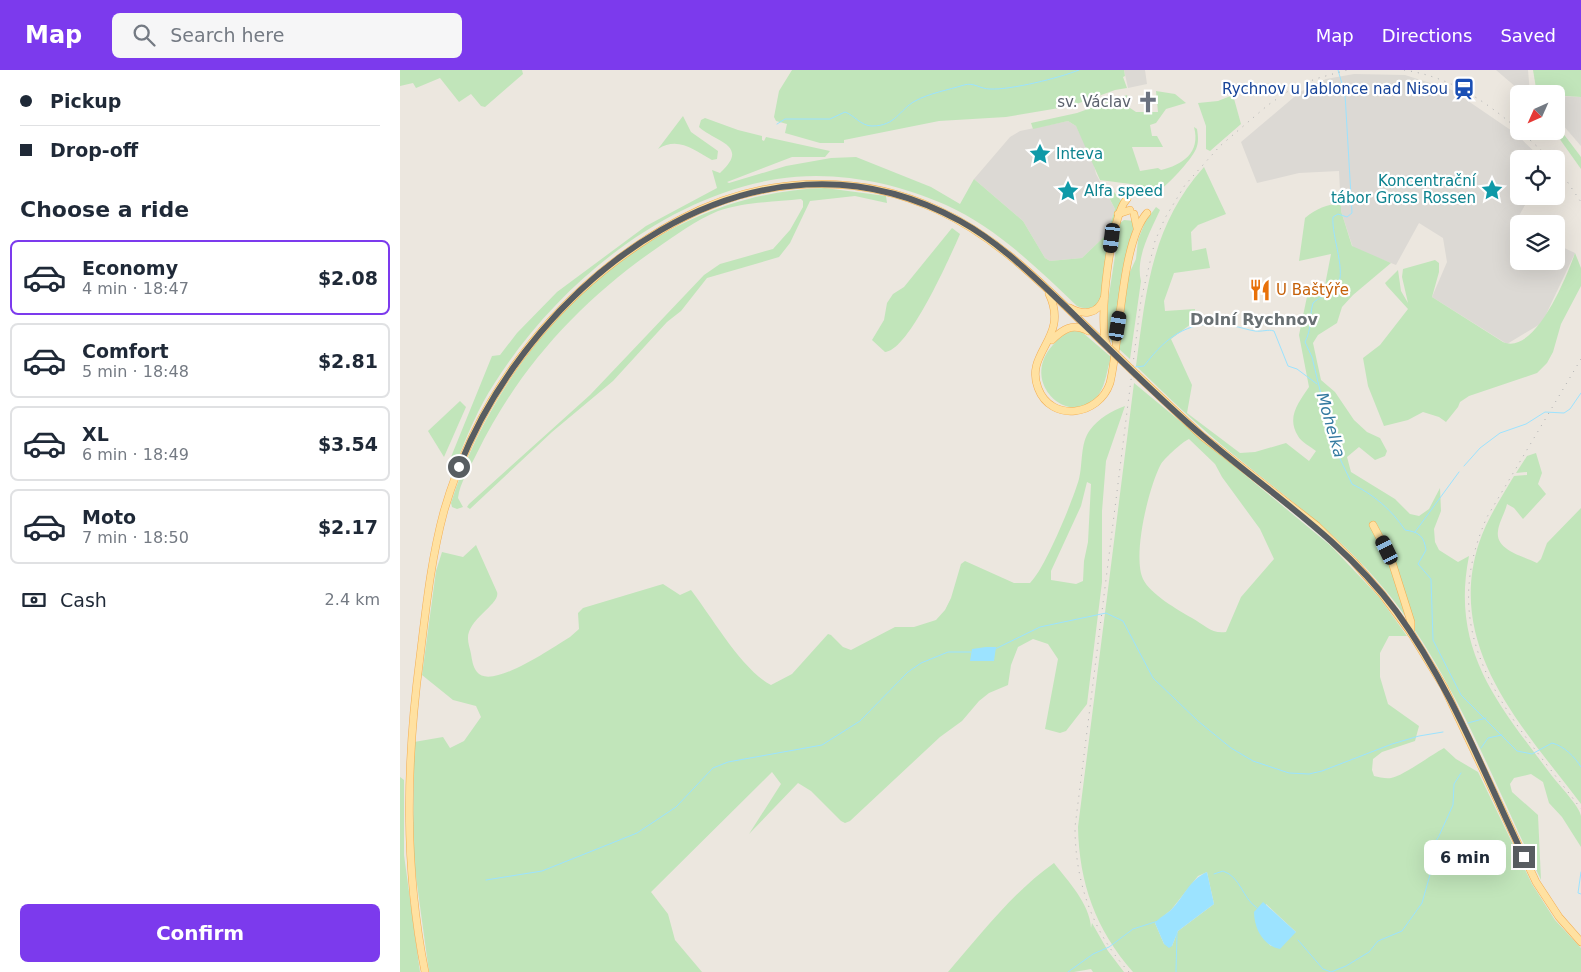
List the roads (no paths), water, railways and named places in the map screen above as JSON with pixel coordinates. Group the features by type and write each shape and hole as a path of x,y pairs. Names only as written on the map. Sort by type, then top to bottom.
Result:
{"main road":[{"path":"425,972 409,855 409,771 413,709 436,545 457,472 479,423 513,367 550,321 570,300 612,263 671,225 699,210 736,196 765,189 800,184 837,184 876,190 935,208 986,237 1043,285 1202,436 1334,542 1382,594 1411,633 1444,687 1536,882 1559,917 1581,942"},
{"path":"1110,349 1102,331 1106,293 1114,226 1121,206 1127,199"},
{"path":"1118,215 1132,212 1137,231"},
{"path":"1043,285 1052,301 1055,319 1054,330 1038,358 1035,374 1039,391 1047,402 1059,409 1072,412 1089,408 1100,400 1108,388 1113,372 1126,271 1137,231 1147,213"},
{"path":"1060,301 1073,310 1088,313 1098,308 1106,293"},
{"path":"1046,346 1061,331 1069,327 1077,327 1094,334"},
{"path":"1373,525 1391,559 1411,622 1411,633"}],"water":[{"path":"996,647 994,661 970,661 972,649"},
{"path":"1207,872 1214,904 1178,931 1172,946 1169,948 1164,944 1155,923 1176,905 1196,879"},
{"path":"1263,902 1296,932 1280,949 1264,940 1258,930 1254,912"}],"waterway":[{"path":"777,124 785,119 830,119 845,112 868,126 880,125 892,120 915,101 939,92 968,84 990,89 1010,88 1048,80 1079,70"},
{"name":"Mohelka","path":"1338,70 1345,94 1352,213 1347,217 1338,214 1333,217 1334,234 1340,264 1339,282 1334,290 1313,303 1309,332 1305,342 1312,357 1333,444 1352,484 1375,498 1388,509 1405,530 1414,532 1424,541 1426,550 1418,564 1431,579 1433,640 1461,695 1517,751 1532,754 1552,743 1569,752 1581,767"},
{"path":"1135,367 1144,366 1162,345 1182,331 1205,324 1218,324 1255,331 1274,331 1288,366 1297,369 1317,384"},
{"path":"1464,466 1480,448 1500,433 1526,424 1545,412 1564,413 1570,409 1581,393"},
{"path":"1415,532 1459,472"},
{"path":"995,649 1040,627 1106,613 1123,621 1153,678 1198,721 1231,748 1253,761 1289,773 1309,774 1322,771 1392,744 1419,736 1443,732"},
{"path":"486,880 542,871 637,833 676,807 713,768 728,762 822,745 860,721 908,672 921,663 948,652 971,652"},
{"path":"1468,723 1486,718"},
{"path":"1481,748 1488,738 1502,735"},
{"path":"1298,940 1323,969 1331,972 1346,966 1369,952 1378,941 1402,931 1422,903 1431,871 1429,852 1439,836 1453,805 1454,784 1461,773"},
{"path":"1214,874 1223,871 1229,874 1257,908"},
{"name":"Mohelka","path":"1581,872 1578,893 1581,894"},
{"path":"1068,972 1093,954 1109,947 1133,929 1158,921"},
{"path":"1176,972 1177,933"}],"railway":[{"path":"1129,972 1105,940 1088,905 1078,867 1075,827 1141,300 1155,241 1165,218 1185,185 1220,146 1268,105 1290,90 1315,79 1347,70"},
{"path":"1404,70 1436,78 1466,91 1510,123"},
{"path":"1530,140 1541,150"},
{"path":"1565,178 1581,202"},
{"path":"1581,359 1487,517 1472,561 1469,602 1474,639 1487,675 1529,742 1581,809"}],"place":[{"name":"Rychnov u Jablonce nad Nisou","path":"1464,89"},
{"name":"sv. Václav","path":"1148,102"},
{"name":"Inteva","path":"1040,154"},
{"name":"Koncentrační tábor Gross Rossen","path":"1492,190"},
{"name":"Alfa speed","path":"1068,191"},
{"name":"U Baštýře","path":"1260,290"}],"district":[{"name":"Dolní Rychnov","path":"1254,319"}]}
